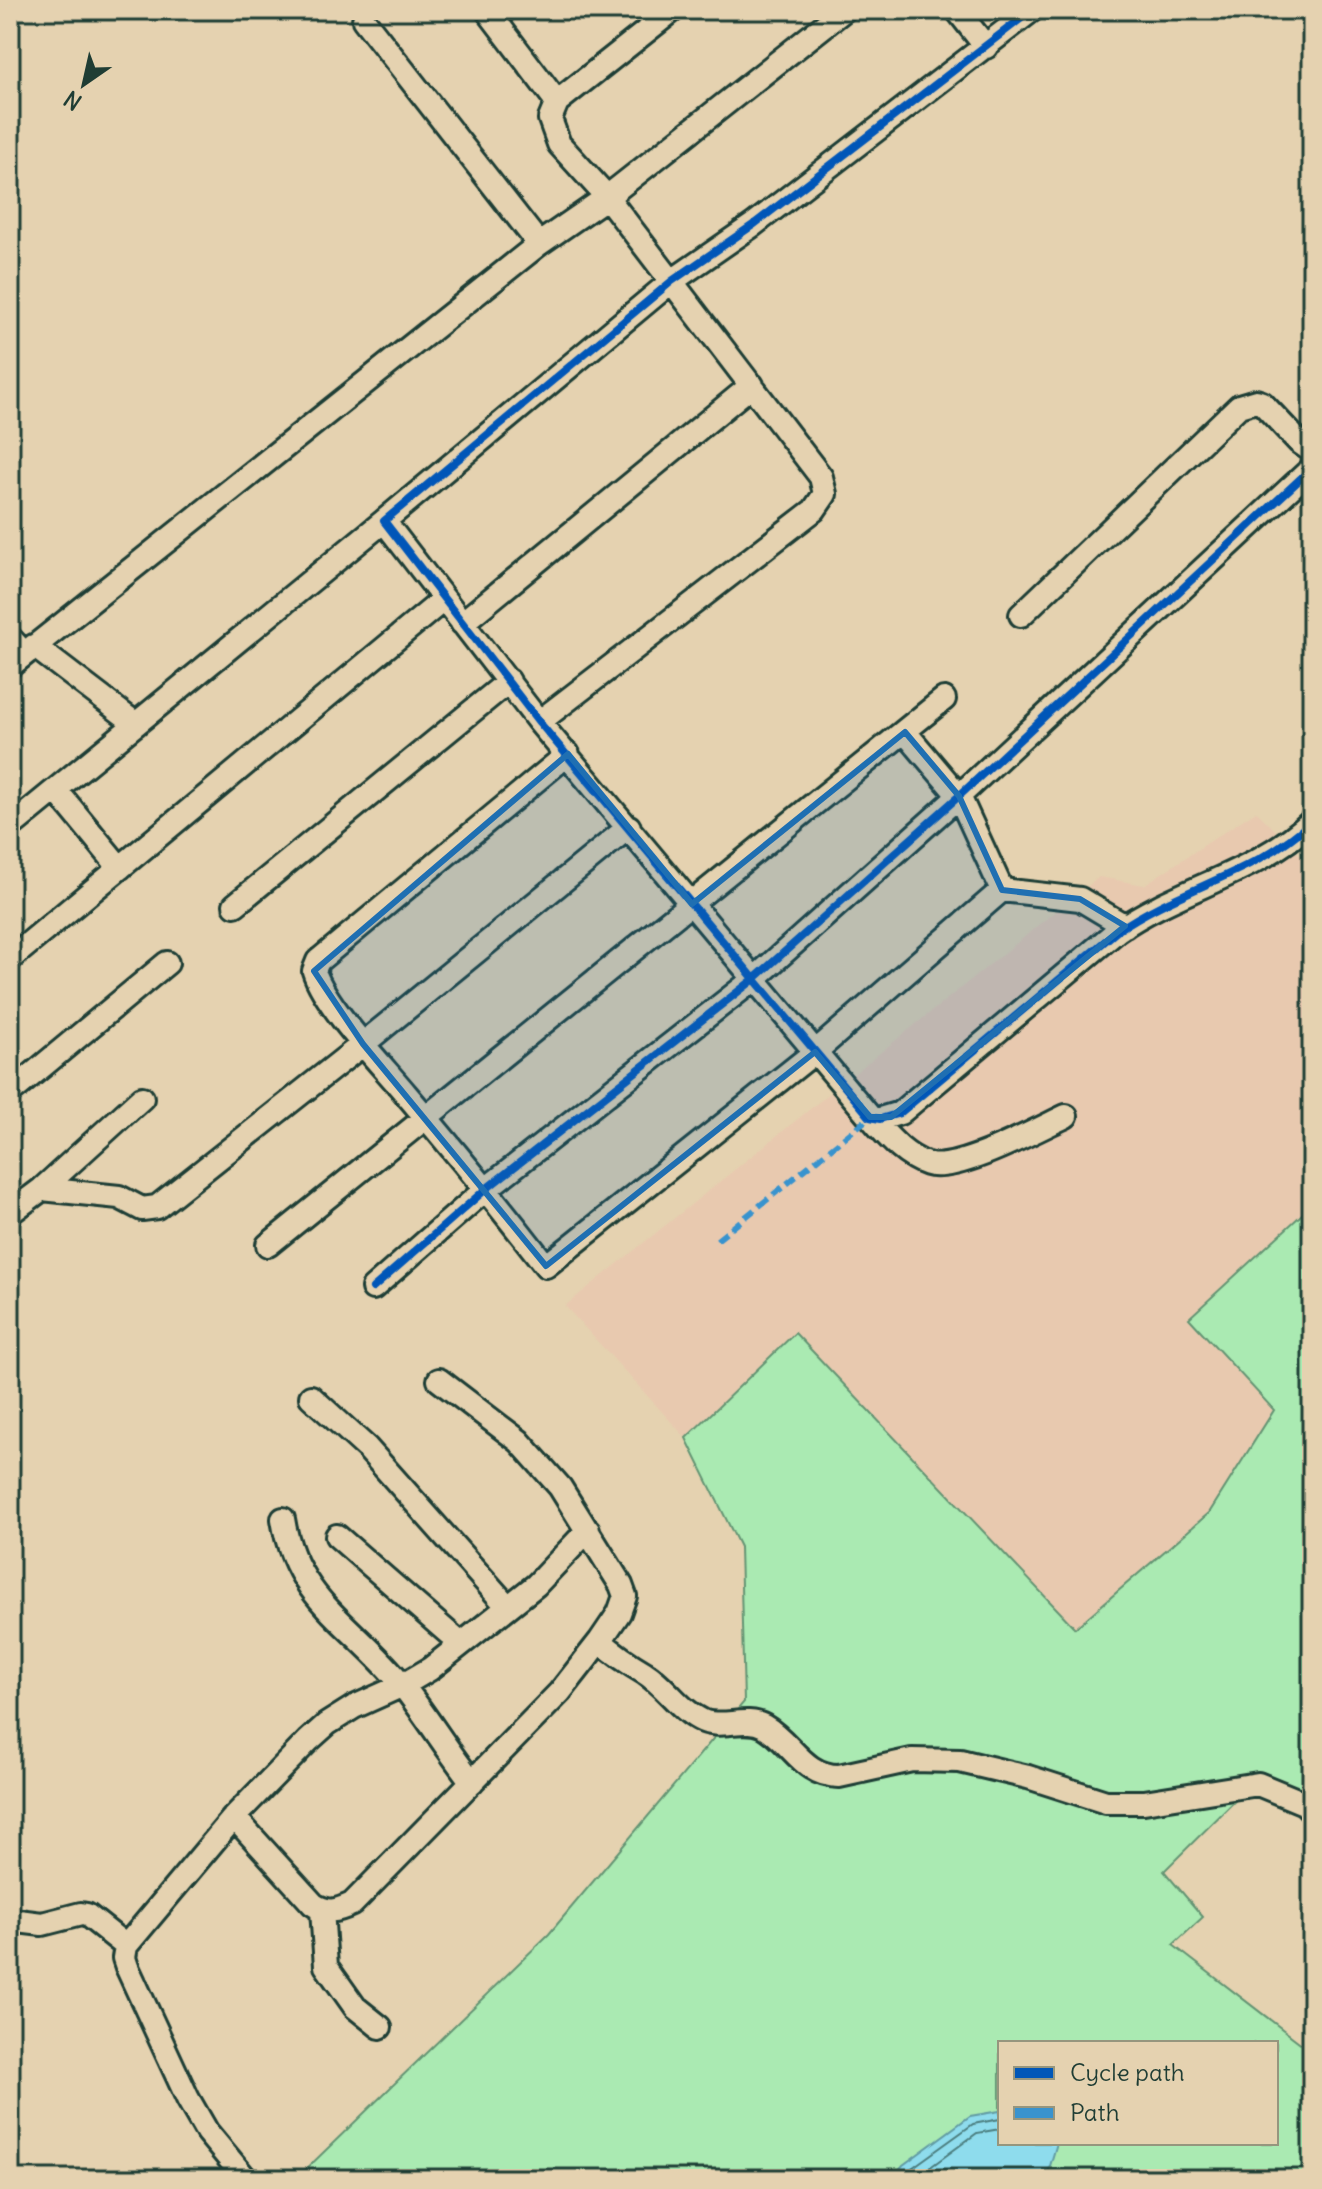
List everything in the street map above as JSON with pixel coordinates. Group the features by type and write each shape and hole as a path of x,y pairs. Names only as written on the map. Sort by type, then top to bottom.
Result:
{"street":[{"path":"487,10 557,102"},
{"path":"539,722 814,510 825,494 821,477 752,385 607,197 559,144 550,119 557,102 673,10"},
{"path":"136,724 20,651 539,244 607,197 844,10"},
{"path":"957,10 986,47"},
{"path":"10,827 672,281 753,225 1032,10"},
{"path":"364,20 539,244"},
{"path":"462,623 752,385"},
{"path":"1021,615 1239,406 1256,401 1262,403 1299,442 1312,451"},
{"path":"373,1288 486,1189 753,980 959,796 1312,468"},
{"path":"384,521 539,722 753,980 870,1117 906,1154 930,1166 955,1164 1066,1116"},
{"path":"10,959 443,600"},
{"path":"235,905 509,681"},
{"path":"268,1245 944,699"},
{"path":"905,732 959,796 1002,890"},
{"path":"568,754 318,961 314,971 318,984 363,1044 486,1189 546,1266 815,1052 1002,890 1080,899 1125,926"},
{"path":"56,790 120,868"},
{"path":"870,1117 880,1119 900,1113 1142,914 1253,864 1312,821"},
{"path":"42,1189 119,1197 142,1209 157,1207 629,827"},
{"path":"10,1093 167,963"},
{"path":"10,1213 42,1189 142,1098"},
{"path":"234,1817 313,1904 322,1910 336,1911 352,1904 560,1692 619,1613 625,1596 560,1487 519,1441 439,1380"},
{"path":"311,1397 367,1448 508,1607"},
{"path":"283,1519 299,1573 312,1592 403,1685 472,1782"},
{"path":"246,2179 207,2132 188,2099 127,1967 124,1958 126,1946 234,1817 327,1724 354,1707 422,1675 536,1585 588,1530"},
{"path":"337,1536 461,1644"},
{"path":"600,1641 629,1665 646,1673 704,1721 750,1722 764,1726 813,1770 827,1776 912,1760 960,1761 1028,1777 1106,1802 1144,1802 1258,1784 1304,1803 1312,1811"},
{"path":"322,1910 326,1966 355,2007 380,2027"},
{"path":"10,1920 35,1924 87,1915 126,1946"}],"highlighted area":[{"path":"905,732 959,796 1002,890 1080,899 1125,926 891,1117 870,1117 815,1052 546,1266 363,1044 314,971 568,754 692,904"}],"shaded area":[{"path":"1256,811 1312,867 1312,1205 1190,1318 1274,1410 1209,1513 1075,1628 795,1333 686,1438 565,1306 1099,877 1144,885"}],"green space":[{"path":"1312,1205 1312,1804 1259,1777 1164,1871 1203,1917 1173,1945 1312,2052 1312,2179 296,2179 549,1934 744,1702 740,1547 686,1438 795,1333 1075,1628 1209,1513 1274,1410 1189,1318"}],"water":[{"path":"998,2111 998,2145 1056,2145 1046,2179 891,2179 903,2165 970,2116"}],"marked path":[{"path":"717,1240 870,1117"}],"cycle path":[{"path":"1032,10 753,225 672,281 384,521 539,722 870,1117 880,1119 900,1113 1117,931 1166,903 1266,855 1312,821"},
{"path":"373,1288 486,1189 753,980 959,796 1312,468"}]}
